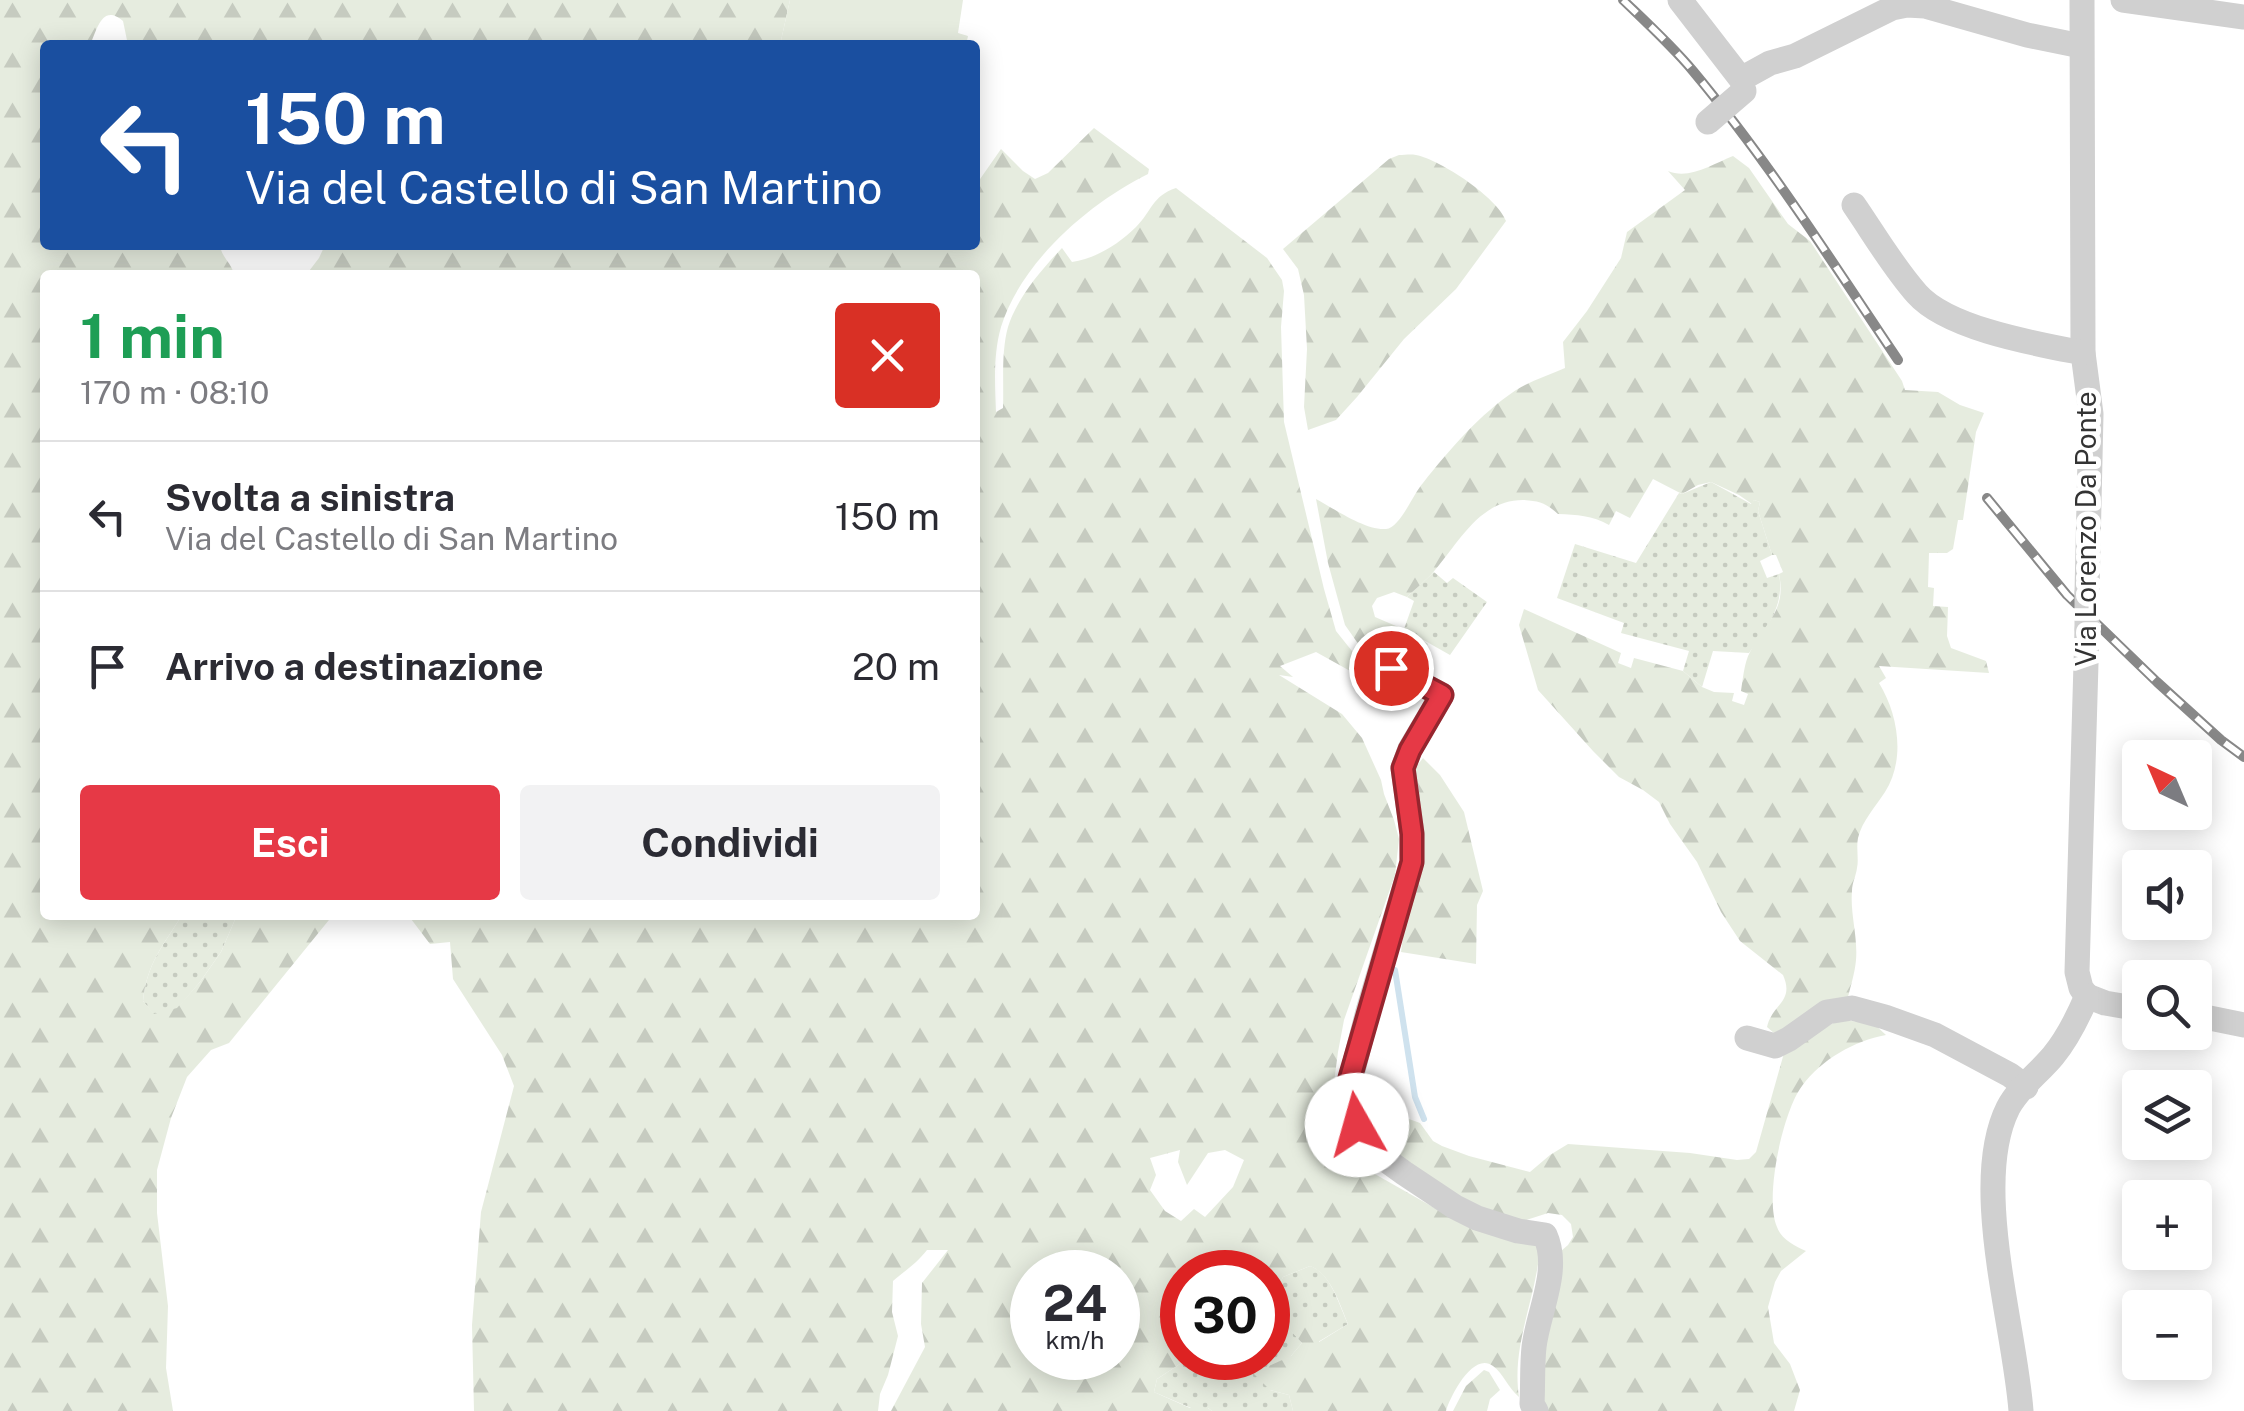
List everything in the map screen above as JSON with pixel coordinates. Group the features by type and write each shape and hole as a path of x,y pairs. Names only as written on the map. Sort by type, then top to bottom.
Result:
{"street":[{"path":"1680,0 1741,79 1770,63 1796,56"},
{"name":"Via Lorenzo Da Ponte","path":"2082,0 2083,352 2091,414 2077,942 2078,978 2087,996"},
{"path":"2123,0 2244,17"},
{"path":"1704,124 1796,56 1892,8 1924,6 2026,35 2082,46"},
{"path":"1854,206 1918,296 1948,318 2030,342 2083,352"},
{"path":"1391,668 1442,695 1403,768 1412,862 1350,1078 1351,1098 1357,1125 1368,1146 1392,1164 1478,1218 1544,1235 1549,1245 1549,1282 1534,1344 1532,1404 1536,1411"},
{"path":"2021,1411 1994,1203 1998,1133 2010,1104 2062,1044 2087,996 2104,1004 2122,1006"},
{"path":"1747,1038 1775,1046 1828,1012 1852,1008 1934,1035 2026,1086"},
{"path":"2212,1018 2244,1024"}],"green space":[{"path":"0,0 790,0 781,40 127,40 123,21 110,15 101,21 92,40 40,40 40,250 221,250 232,270 40,270 40,920 179,920 148,976 143,1001 154,1014 177,1008 200,982 221,952 235,920 329,920 229,1043 211,1050 187,1077 171,1118 157,1170 157,1213 168,1306 166,1368 173,1411 0,1411"},
{"path":"790,0 963,0 958,33 968,36 967,40 781,40"},
{"path":"1094,128 1149,169 1148,174 1081,218 1024,280 998,338 996,412 1003,408 1008,327 1038,275 1062,248 1072,262 1114,245 1168,191 1176,188 1267,258 1282,280 1284,422 1324,589 1336,631 1352,651 1380,674 1361,677 1316,652 1280,666 1293,677 1279,675 1342,714 1362,738 1381,780 1399,839 1395,875 1344,1020 1332,1098 1334,1118 1339,1138 1366,1169 1440,1211 1540,1246 1518,1358 1519,1397 1497,1369 1485,1363 1470,1370 1446,1411 1293,1411 1289,1395 1270,1390 1260,1380 1290,1380 1290,1356 1302,1343 1290,1330 1290,1318 1318,1320 1319,1342 1348,1324 1324,1276 1310,1266 1290,1274 1290,1250 1160,1250 1160,1377 1154,1392 1190,1408 1212,1411 891,1411 925,1347 922,1283 948,1250 927,1250 893,1281 892,1312 898,1336 878,1411 474,1411 472,1325 481,1212 514,1086 502,1055 453,979 450,942 430,944 412,920 980,920 980,270 310,270 323,250 980,250 980,179 1001,149 1035,179 1048,173","holes":["1180,1150 1178,1162 1187,1185 1208,1153 1225,1150 1244,1160 1233,1187 1205,1217 1194,1209 1181,1221 1165,1211 1150,1190 1156,1175 1150,1158"]},
{"path":"1399,155 1427,158 1453,172 1481,191 1506,221 1456,289 1404,339 1336,420 1308,430 1304,407 1304,295 1298,269 1283,249 1389,159"},
{"path":"1733,156 1749,168 1788,224 1810,241 1905,390 1938,392 1984,413 1976,432 1963,520 1958,520 1953,549 1929,553 1928,587 1934,588 1933,606 1948,607 1947,636 1951,648 1986,661 1989,673 1879,666 1886,678 1879,683 1895,722 1896,765 1858,838 1852,900 1856,960 1848,997 1775,1034 1767,1027 1785,997 1783,975 1740,941 1659,802 1619,777 1538,690 1519,625 1524,609 1621,653 1618,663 1631,668 1634,658 1683,671 1702,687 1734,693 1732,701 1744,705 1748,694 1741,691 1746,661 1777,608 1779,574 1783,572 1776,555 1772,555 1758,511 1760,502 1754,500 1752,504 1711,482 1682,494 1653,479 1630,518 1616,511 1609,525 1590,517 1558,514 1534,501 1495,507 1472,524 1432,574 1407,597 1394,592 1377,598 1372,606 1375,617 1428,644 1422,655 1407,666 1394,667 1359,645 1345,625 1316,499 1369,526 1391,527 1433,470 1478,421 1516,390 1565,368 1563,342 1621,258 1627,232 1685,190 1668,171 1693,172"},
{"path":"1711,482 1751,504 1754,500 1760,502 1758,511 1772,555 1760,561 1767,578 1779,574 1780,585 1773,616 1749,653 1713,651 1702,687 1683,671 1689,651 1621,633 1624,623 1557,598 1575,544 1636,563 1679,493"},
{"path":"1434,572 1447,583 1453,578 1487,602 1450,655 1404,629 1414,601 1407,597"},
{"path":"1423,758 1440,775 1464,812 1483,891 1477,905 1476,964 1401,952 1414,852 1409,776"},
{"path":"179,920 235,920 221,952 200,982 177,1009 154,1015 143,1001 157,955"},
{"path":"1840,1020 1873,1023 1886,1035 1851,1047 1819,1067 1795,1098 1782,1134 1774,1176 1774,1214 1782,1235 1806,1251 1781,1271 1768,1307 1774,1343 1790,1364 1800,1390 1794,1411 1547,1411 1542,1339 1561,1251 1573,1237 1571,1224 1562,1215 1548,1213 1523,1221 1468,1205 1368,1138 1360,1091 1390,1112 1420,1123 1433,1141 1442,1146 1530,1172 1568,1144 1749,1159 1756,1152 1786,1046"},
{"path":"1310,1266 1324,1275 1348,1324 1318,1342 1290,1324 1290,1274"},
{"path":"1290,1329 1302,1343 1290,1358"},
{"path":"1484,1370 1500,1390 1490,1399 1487,1411 1453,1411 1466,1386"},
{"path":"1157,1379 1276,1380 1270,1390 1289,1395 1293,1411 1191,1408 1154,1392"}],"waterway":[{"path":"1395,970 1415,1097 1424,1119"}],"railway":[{"path":"1623,0 1693,71 1748,141 1898,360"},
{"path":"1987,498 2067,595 2157,682 2244,757"}],"route":[{"path":"1357,1125 1350,1078 1412,862 1403,768 1442,695 1391,668"}]}
